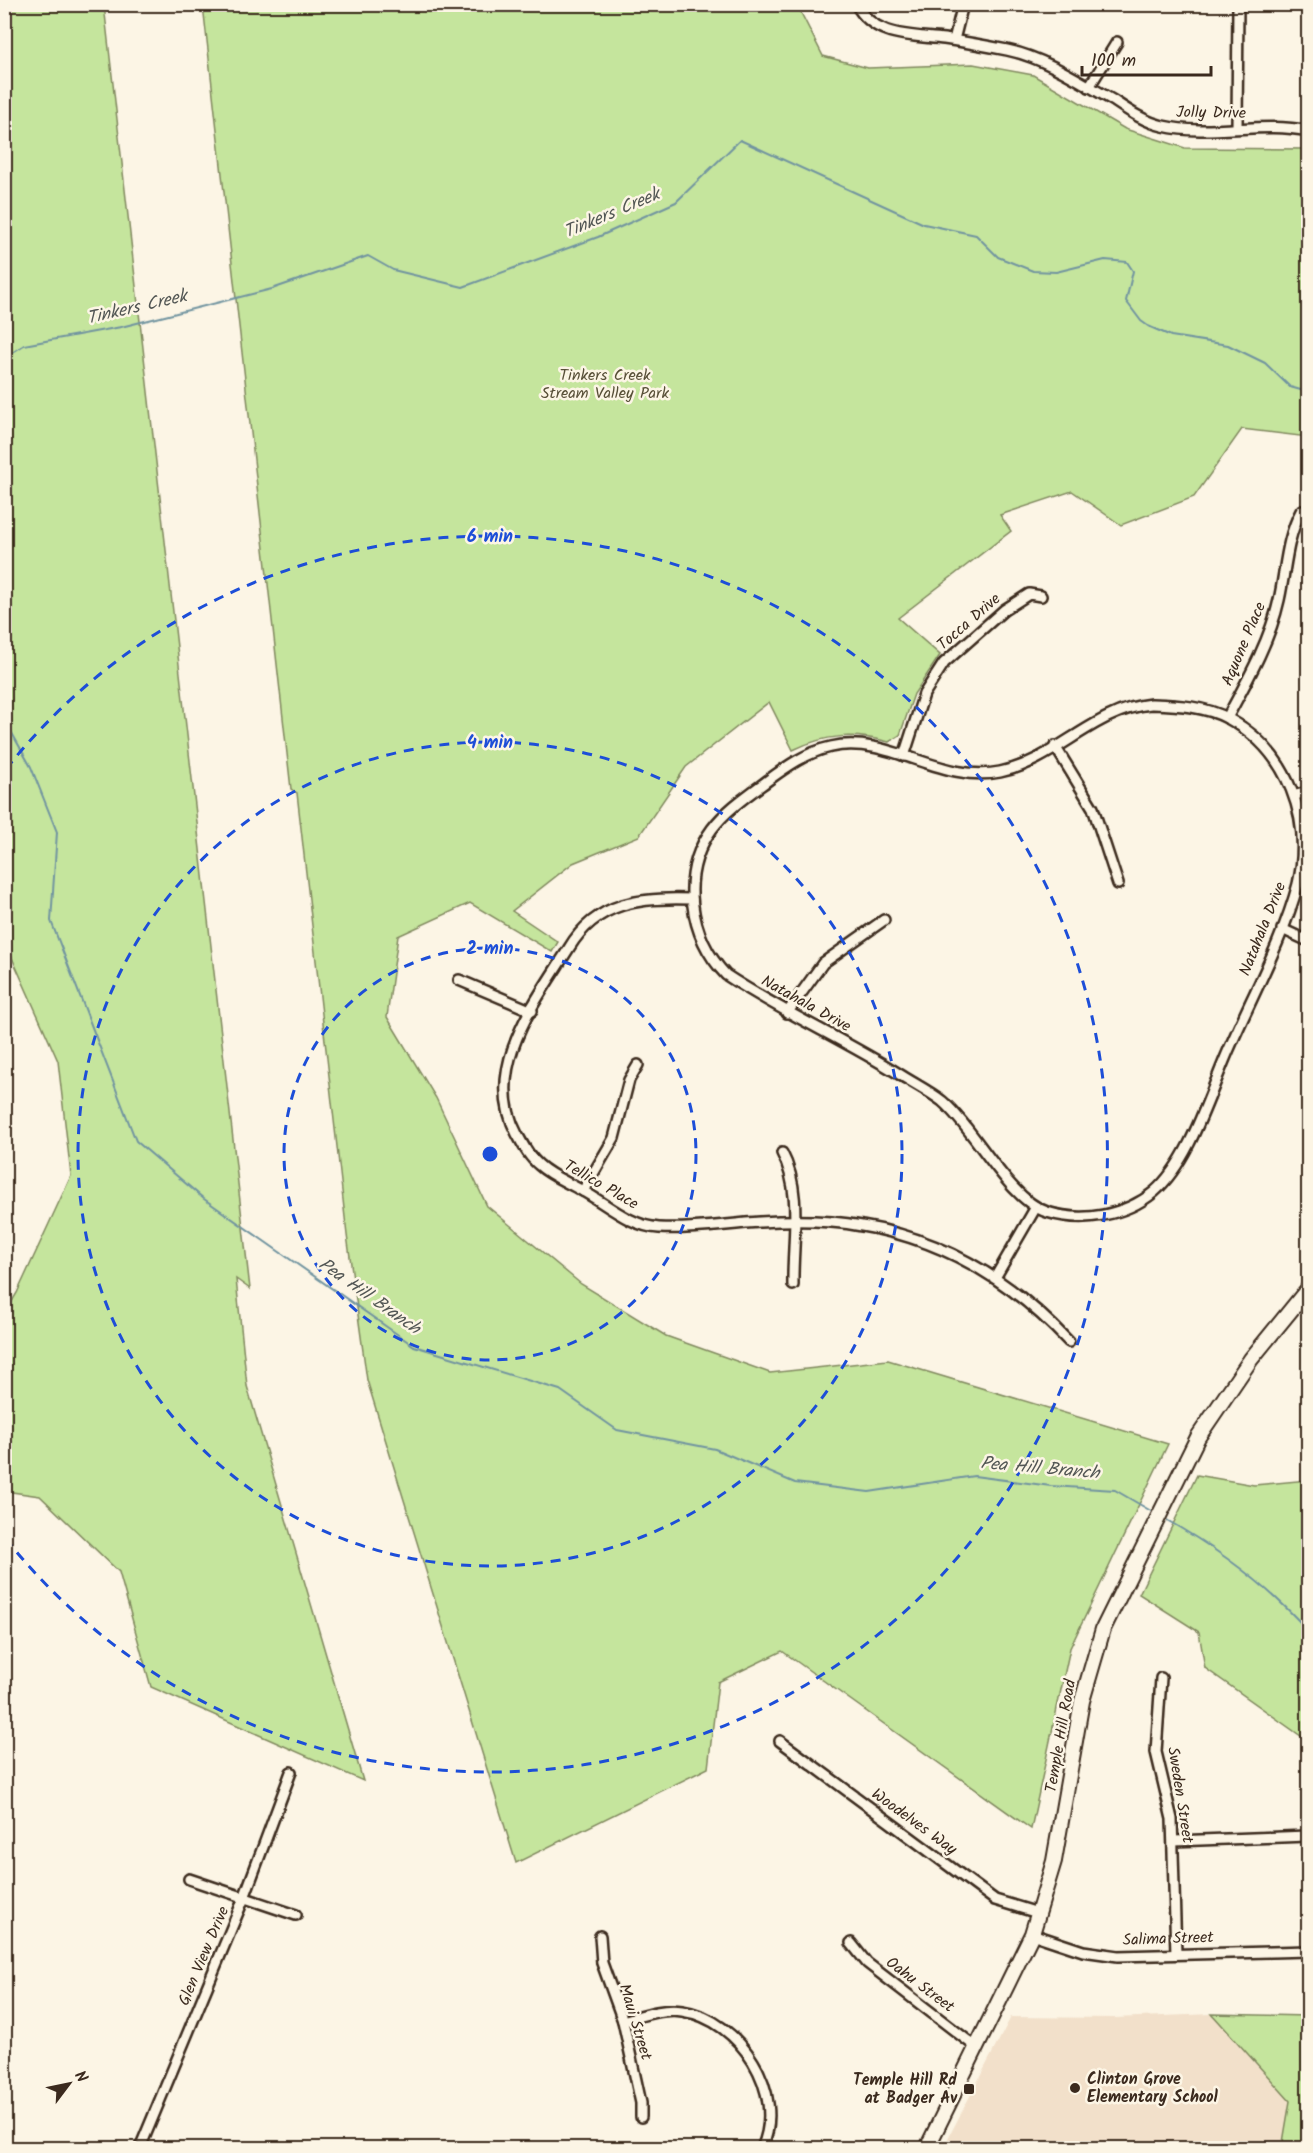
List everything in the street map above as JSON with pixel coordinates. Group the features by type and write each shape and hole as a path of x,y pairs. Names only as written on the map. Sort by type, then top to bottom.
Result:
{"main road":[{"name":"Temple Hill Road","path":"927,2148 1032,1934 1054,1861 1082,1701 1104,1629 1198,1437 1251,1359 1308,1289"}],"street":[{"name":"Jolly Drive","path":"856,4 868,22 879,28 912,37 954,40 1022,54 1089,87 1142,118 1162,126 1187,130 1237,128 1308,131"},
{"path":"954,40 963,4"},
{"path":"1237,128 1238,4"},
{"path":"1089,87 1117,42"},
{"name":"Aquone Place","path":"1227,718 1269,630 1279,600 1291,529 1301,511"},
{"name":"Tocca Drive","path":"904,756 924,694 944,663 1004,610 1029,594 1041,596"},
{"name":"Natahala Drive","path":"1138,705 1177,705 1227,718 1254,736 1270,752 1296,795 1302,843 1301,868 1282,930 1195,1127 1166,1179 1140,1202 1113,1214 1083,1217 1045,1212 1036,1207 1017,1191 973,1134 943,1102 885,1066 787,1013 726,975 717,965 698,930 692,899 694,867 713,828 727,812 781,771 814,753 846,744 974,774 996,773 1023,766 1055,746 1122,709 1138,705"},
{"path":"1055,746 1093,808 1118,884"},
{"path":"1296,795 1308,792"},
{"name":"Tellico Place","path":"692,899 654,897 620,905 594,919 570,945 532,1011 509,1059 506,1084 509,1117 520,1140 537,1164 637,1223 657,1228 794,1221 861,1225 898,1234 953,1254 996,1276 1048,1319 1069,1342"},
{"path":"787,1013 824,963 884,920"},
{"path":"1282,930 1308,941"},
{"path":"459,980 532,1011"},
{"path":"583,1191 614,1138 629,1080 638,1065"},
{"path":"782,1153 789,1166 792,1180 793,1285"},
{"path":"996,1276 1036,1207"},
{"name":"Sweden Street","path":"1161,1678 1156,1752 1172,1819 1176,1954"},
{"name":"Woodelves Way","path":"780,1742 996,1900 1038,1913"},
{"name":"Glen View Drive","path":"140,2148 244,1898 291,1772"},
{"path":"1174,1841 1307,1836"},
{"path":"189,1878 296,1914"},
{"name":"Salima Street","path":"1032,1934 1098,1954 1308,1951"},
{"name":"Maui Street","path":"600,1936 606,1978 622,2021 641,2103 641,2117"},
{"name":"Oahu Street","path":"851,1943 867,1963 976,2047"},
{"path":"622,2021 658,2012 678,2010 703,2017 734,2039 749,2056 763,2081 768,2117 762,2148"}],"shaded area":[{"path":"1212,2014 1290,2101 1282,2148 943,2148 1011,2017 1114,2018"}],"green space":[{"path":"5,4 104,5 250,1289 236,1279 247,1386 363,1781 151,1687 119,1572 40,1496 5,1491 5,1313 17,1293 71,1176 58,1061 5,942"},
{"name":"Tinkers Creek Stream Valley Park","path":"203,5 797,5 823,56 868,68 973,64 1033,75 1125,129 1185,148 1308,149 1308,437 1242,429 1194,497 1121,525 1072,491 1000,515 1011,531 898,618 940,655 914,694 900,735 889,742 852,736 828,738 793,750 769,702 686,767 639,836 573,863 512,911 558,942 552,952 470,903 398,936 387,1017 436,1098 487,1206 581,1284 666,1336 770,1373 888,1360 1168,1444 1070,1648 1031,1829 782,1651 718,1682 708,1768 516,1863 367,1380 347,1235 297,793 291,789"},
{"path":"1197,1475 1254,1485 1308,1480 1308,1741 1205,1668 1199,1632 1139,1594"},
{"path":"1212,2014 1308,2016 1308,2148 1282,2148 1290,2101"}],"waterway":[{"name":"Tinkers Creek","path":"4,358 24,345 121,327 272,289 368,256 393,270 463,287 598,237 676,202 740,140 924,224 976,235 998,257 1033,271 1056,272 1105,260 1127,262 1133,271 1126,301 1141,321 1171,336 1228,345 1265,363 1290,387 1308,392"},
{"name":"Pea Hill Branch","path":"4,719 31,767 57,832 51,921 136,1141 204,1199 414,1346 560,1390 617,1430 715,1449 795,1483 869,1492 974,1476 1051,1486 1115,1490 1151,1511"},
{"name":"Pea Hill Branch","path":"1165,1519 1203,1542 1259,1583 1308,1631"}],"place":[{"name":"Clinton Grove Elementary School","path":"1075,2088"},
{"name":"Temple Hill Rd at Badger Av","path":"969,2089"}]}
